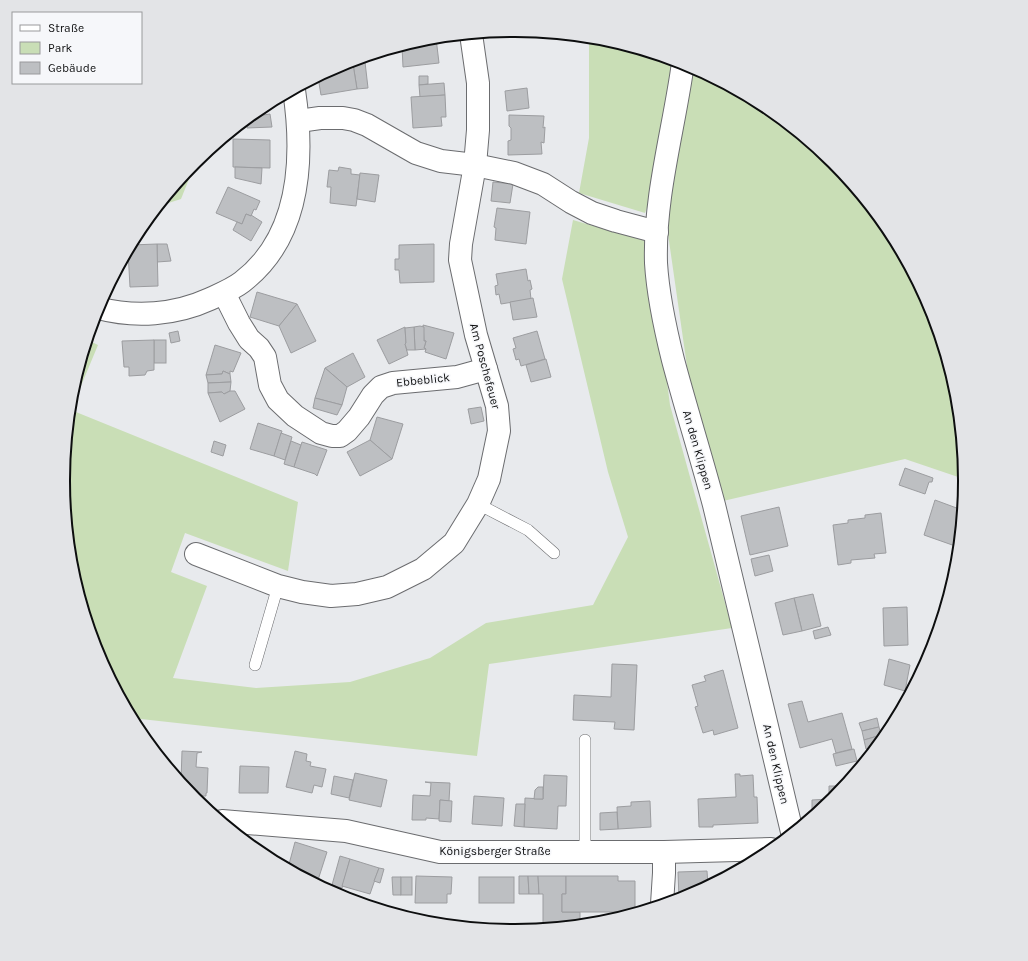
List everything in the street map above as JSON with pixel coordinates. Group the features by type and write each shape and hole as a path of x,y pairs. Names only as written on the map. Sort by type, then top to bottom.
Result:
{"street":[{"name":"Am Poschefeuer","path":"196,554 278,586 302,592 331,596 357,594 387,587 423,569 454,543 478,504 489,479 499,431 497,406 476,335 460,260 461,244 475,165 478,130 478,83 472,39"},
{"name":"An den Klippen","path":"682,70 678,103 665,164 656,232 656,264 663,321 684,403 713,504 791,827"},
{"path":"105,310 113,312 139,314 171,311 196,305 224,293 242,282 262,264 275,247 287,222 294,197 299,160 298,121 295,95"},
{"path":"298,121 320,118 343,118 367,124 416,153 441,161 475,165 514,173 543,184 571,202 616,222 656,232"},
{"name":"Ebbeblick","path":"224,293 249,339 259,348 265,357 270,385 278,400 295,416 321,433 332,436 340,436 347,431 373,395 381,387 393,383 457,377 486,369"},
{"name":"Königsberger Straße","path":"231,822 346,831 440,852 664,852 758,850"},
{"path":"662,898 664,852"}],"lane":[{"path":"478,504 528,530 554,553"},
{"path":"255,665 278,586"},
{"path":"585,740 585,851"}],"green space":[{"path":"589,44 629,52 657,61 684,71 736,96 784,129 828,167 866,211 883,234 912,284 924,311 934,338 949,394 954,423 958,477 905,459 723,501 691,394 667,227 683,104 645,213 579,193 589,138"},
{"path":"189,179 181,199 169,203"},
{"path":"573,220 649,242 670,405 732,628 489,664 477,756 140,719 116,677 104,650 94,623 79,567 71,510 70,480 71,451 76,412 298,502 288,571 185,533 171,572 207,586 173,678 256,688 350,682 430,658 486,623 593,605 628,537 608,472 562,279"},
{"path":"93,342 98,345 81,386"}],"building":[{"path":"437,44 439,63 403,67 402,51"},
{"path":"365,63 368,88 357,89 354,67"},
{"path":"354,67 357,89 321,95 319,83"},
{"path":"419,76 428,76 428,84 419,85"},
{"path":"444,83 445,95 420,97 419,85"},
{"path":"527,88 529,108 507,111 505,91"},
{"path":"445,95 446,117 441,117 442,126 413,128 411,97"},
{"path":"270,114 272,127 247,128 247,127 264,115"},
{"path":"509,115 544,116 544,143 541,142 542,154 508,155 508,141 511,140"},
{"path":"233,139 270,140 270,168 233,167"},
{"path":"235,167 262,168 261,184 235,178"},
{"path":"339,167 351,169 351,174 360,175 356,206 330,203 331,187 327,187 329,170 338,171"},
{"path":"360,173 379,175 375,202 357,199"},
{"path":"493,182 513,184 510,203 491,201"},
{"path":"228,187 260,201 256,210 254,209 251,216 246,214 242,224 216,213"},
{"path":"497,208 530,212 526,244 495,240 496,228 494,227"},
{"path":"246,214 251,215 262,222 251,241 233,230 237,222 242,224"},
{"path":"157,244 167,244 171,261 157,262"},
{"path":"157,244 158,286 130,287 129,262 139,245"},
{"path":"434,244 434,282 400,283 399,270 395,270 395,259 399,259 399,245"},
{"path":"526,269 528,281 530,280 532,289 530,290 531,299 501,304 499,294 496,295 495,286 498,285 496,274"},
{"path":"257,292 297,304 279,326 250,317"},
{"path":"533,298 537,317 513,320 510,302"},
{"path":"297,304 316,341 291,353 279,326"},
{"path":"423,325 454,333 446,359 425,352 426,349 424,348 426,341 424,341"},
{"path":"405,327 405,344 408,355 389,364 377,340"},
{"path":"414,327 424,327 424,341 426,341 424,348 426,349 415,350"},
{"path":"414,327 415,350 407,350 405,344 405,328"},
{"path":"178,331 180,341 171,343 169,333"},
{"path":"537,331 545,359 521,366 519,359 516,360 513,349 516,348 513,338"},
{"path":"154,340 166,340 166,363 154,363"},
{"path":"154,340 154,370 147,371 145,375 129,376 129,367 124,367 122,341"},
{"path":"215,345 241,353 233,372 230,371 230,374 223,371 222,374 206,375"},
{"path":"353,353 365,377 347,387 325,368"},
{"path":"546,359 551,377 531,382 526,365"},
{"path":"325,368 347,387 342,405 315,398"},
{"path":"223,371 230,374 231,382 208,383 206,375 222,374"},
{"path":"231,382 230,391 224,394 222,392 208,393 208,383"},
{"path":"230,391 235,391 245,409 220,422 208,393 222,392 224,394"},
{"path":"315,398 342,405 337,415 313,408"},
{"path":"481,407 484,421 471,424 468,409"},
{"path":"377,417 403,424 392,459 370,440"},
{"path":"258,423 282,431 274,456 250,449"},
{"path":"281,433 292,437 285,460 274,456"},
{"path":"370,440 392,459 360,476 347,452"},
{"path":"214,441 226,445 223,456 211,452"},
{"path":"291,441 301,445 294,467 284,464"},
{"path":"302,442 327,450 317,476 294,467"},
{"path":"905,468 933,478 932,482 929,482 925,494 899,485"},
{"path":"935,500 957,508 953,545 924,535"},
{"path":"779,507 788,546 750,555 741,516"},
{"path":"881,513 886,553 874,554 875,558 851,560 851,563 838,565 833,525 848,523 848,520 865,518 865,515"},
{"path":"769,555 773,571 755,576 751,559"},
{"path":"813,594 821,626 802,631 794,598"},
{"path":"794,598 802,631 783,635 775,603"},
{"path":"907,607 908,645 884,646 883,608"},
{"path":"828,627 831,635 815,639 813,631"},
{"path":"889,659 910,665 904,691 884,685"},
{"path":"612,664 637,665 634,730 614,729 615,722 573,720 574,695 611,697"},
{"path":"723,670 738,728 714,735 713,730 703,733 695,707 698,706 692,685 706,681 704,676"},
{"path":"802,701 808,722 842,713 852,749 836,753 832,739 800,748 788,704"},
{"path":"877,718 879,727 862,731 859,723"},
{"path":"879,727 880,731 876,736 864,740 862,731"},
{"path":"876,736 866,749 864,740"},
{"path":"854,749 857,761 836,766 833,754"},
{"path":"182,751 202,752 197,753 196,767 208,768 206,796 202,796 200,794 181,773"},
{"path":"295,751 307,754 306,761 311,762 310,766 326,769 322,787 314,785 312,793 286,787"},
{"path":"240,766 269,767 268,793 239,793"},
{"path":"355,773 387,780 381,807 349,800"},
{"path":"735,774 740,774 740,776 753,775 754,797 757,797 758,823 699,827 698,799 736,797"},
{"path":"544,775 567,776 566,806 558,806 557,829 524,827 525,798 543,799"},
{"path":"334,776 353,780 349,798 331,794"},
{"path":"425,782 450,783 449,801 440,800 439,819 426,818 426,820 412,820 413,795 430,796 431,783"},
{"path":"829,786 835,786 829,793"},
{"path":"538,787 543,787 543,799 534,799 535,790"},
{"path":"474,796 504,798 502,826 472,824"},
{"path":"822,799 812,809 812,800"},
{"path":"440,800 452,801 451,822 439,821"},
{"path":"650,801 651,827 618,829 617,807 631,806 631,802"},
{"path":"516,804 525,804 524,827 514,826"},
{"path":"617,812 618,829 600,830 600,813"},
{"path":"295,842 327,852 319,878 289,863"},
{"path":"340,856 350,859 342,888 332,885"},
{"path":"350,859 379,868 370,894 342,886"},
{"path":"379,868 384,869 380,883 374,881"},
{"path":"707,871 708,879 679,892 678,872"},
{"path":"416,876 452,877 451,894 447,894 447,903 415,903"},
{"path":"519,876 528,876 529,894 519,894"},
{"path":"528,876 538,876 539,894 529,894"},
{"path":"538,876 566,876 566,894 562,894 562,912 580,912 580,919 543,923 543,894 539,894"},
{"path":"566,876 618,876 618,881 635,881 635,907 615,912 562,912 562,894 566,894"},
{"path":"392,877 401,877 401,895 393,895"},
{"path":"401,877 412,877 412,895 401,895"},
{"path":"479,877 514,877 514,903 479,903"}]}
